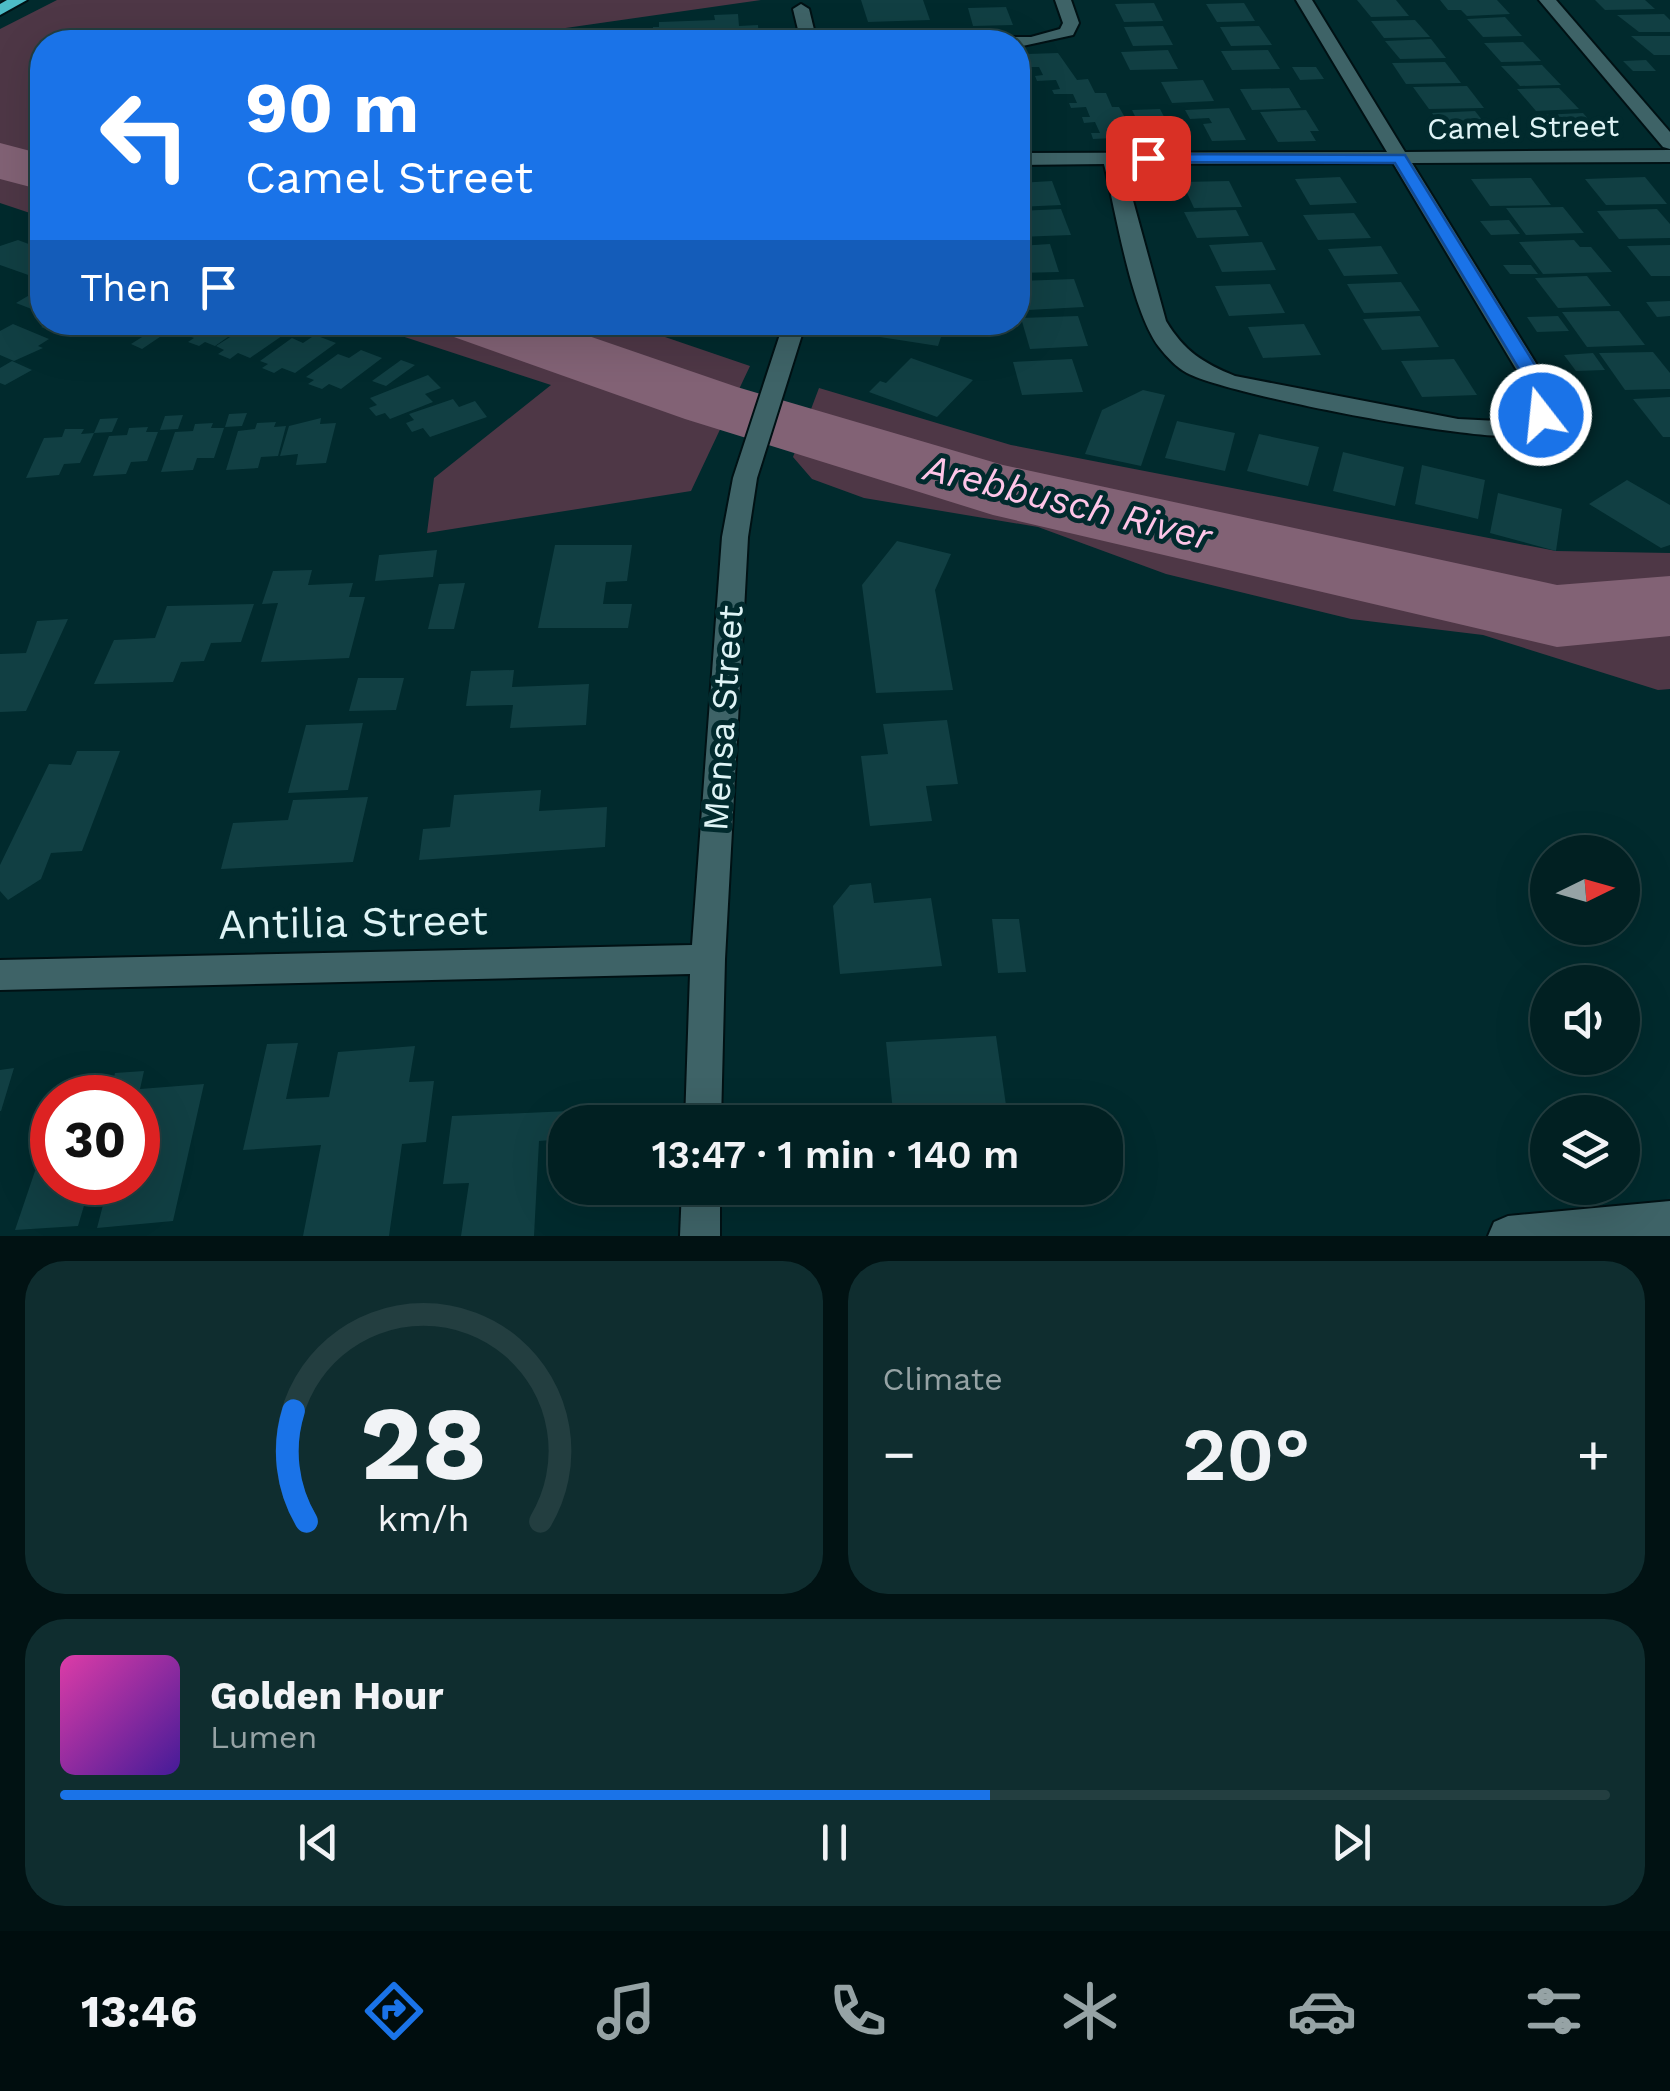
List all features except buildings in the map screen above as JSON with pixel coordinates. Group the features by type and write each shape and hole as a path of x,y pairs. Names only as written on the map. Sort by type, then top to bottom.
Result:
{"highway":[{"path":"0,10 19,0"}],"street":[{"path":"1030,40 1054,39 1067,32 1071,23 1064,0"},
{"path":"1112,158 1154,321 1168,343 1192,367 1229,382 1458,426 1524,430 1541,415 1543,394 1304,0"},
{"path":"1547,0 1670,143"},
{"path":"800,10 805,30"},
{"name":"Camel Street","path":"1030,159 1670,156"},
{"name":"Mensa Street","path":"704,1105 708,959 735,537 745,478 791,335"},
{"name":"Antilia Street","path":"0,975 708,959"},
{"path":"700,1236 701,1205"},
{"path":"1508,1236 1670,1220"}],"shaded area":[{"path":"57,0 761,0 551,30 30,30 30,213 0,203 0,29"},
{"path":"399,335 659,335 750,366 691,491 427,533 434,478 551,385"},
{"path":"819,388 1011,445 1556,551 1670,553 1670,689 1658,690 1483,635 1351,619 1166,574 1038,527 864,498 812,479 793,457"}],"waterway":[{"name":"Arebbusch River","path":"0,161 30,169"},
{"name":"Arebbusch River","path":"516,335 711,403 993,489 1557,616 1670,606"}],"route":[{"path":"1148,158 1400,159 1543,394 1541,415"}]}
